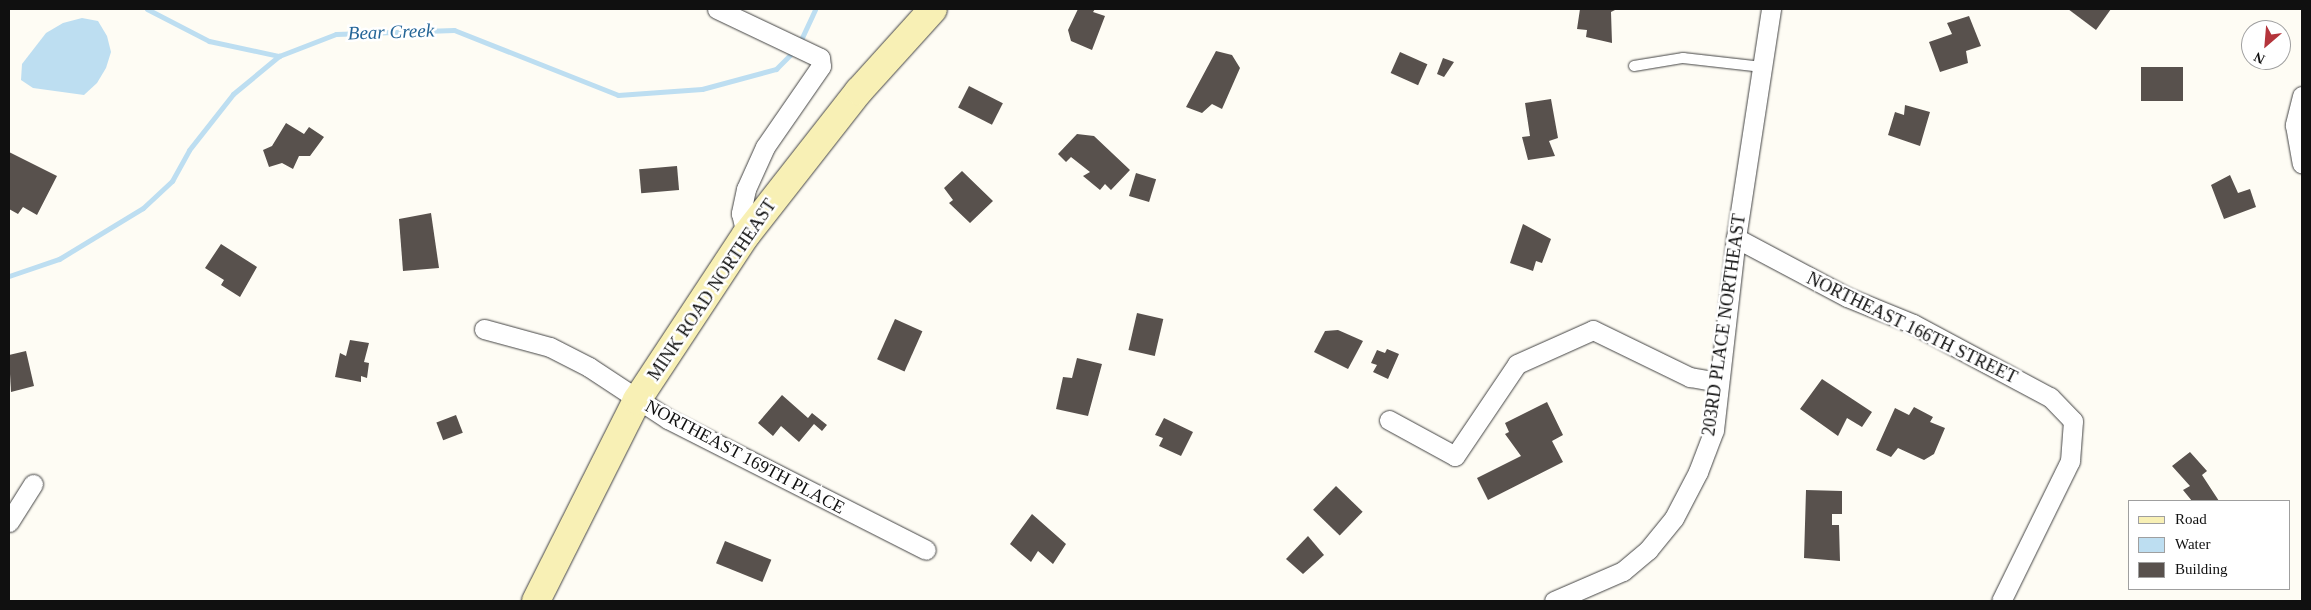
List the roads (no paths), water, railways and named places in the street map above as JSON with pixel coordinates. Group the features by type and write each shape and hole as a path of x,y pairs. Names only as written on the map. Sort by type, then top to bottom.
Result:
{"street":[{"path":"716,9 813,52 820,58 821,66 765,147 746,189 741,213 746,235"},
{"name":"MINK ROAD NORTHEAST","path":"536,601 637,400 746,235 859,90 933,9"},
{"name":"203RD PLACE NORTHEAST","path":"1554,601 1623,571 1648,550 1674,518 1698,472 1714,430 1736,238 1771,9"},
{"path":"2302,96 2295,125 2302,163"},
{"name":"NORTHEAST 166TH STREET","path":"1736,238 1848,297 1912,324 2050,397 2073,421 2070,460 2001,601"},
{"name":"NORTHEAST 169TH PLACE","path":"484,329 550,347 589,367 668,420 926,550"},
{"path":"1389,420 1455,456 1517,364 1593,330 1690,377 1718,382"},
{"path":"9,522 33,484"}],"lane":[{"path":"1634,66 1683,58 1762,68"}],"water":[{"path":"82,18 98,21 107,36 111,52 106,68 97,83 84,95 33,88 21,80 22,64 46,33 63,23"}],"waterway":[{"path":"147,9 209,41 279,56"},
{"name":"Bear Creek","path":"799,44 815,9"},
{"name":"Bear Creek","path":"9,276 59,259 143,208 172,181 189,150 233,94 279,56 336,34 454,30 618,95 702,89 776,69 794,51"}]}
